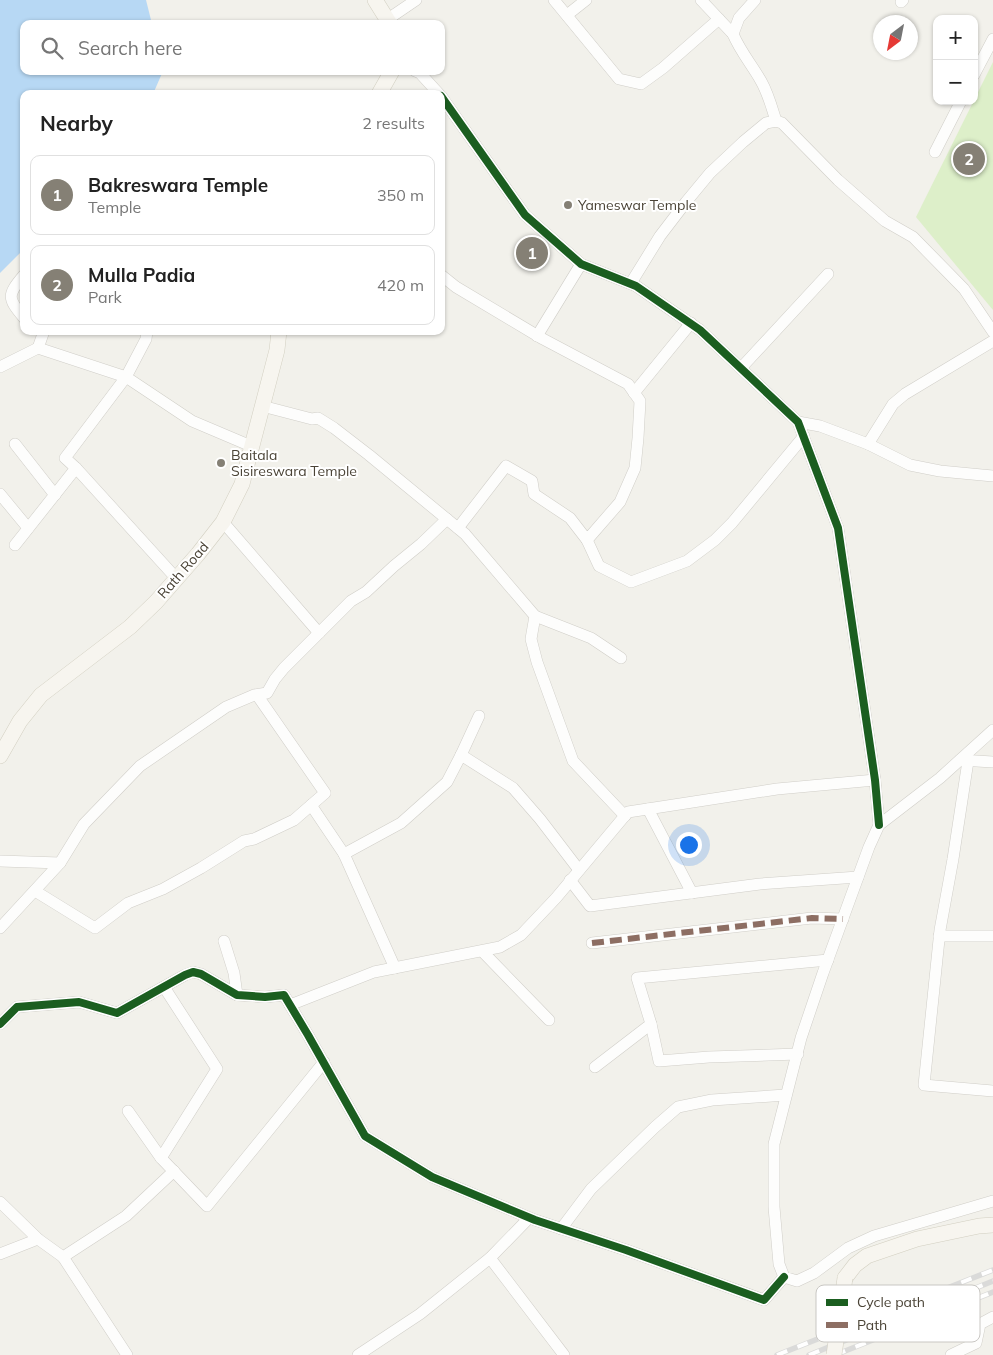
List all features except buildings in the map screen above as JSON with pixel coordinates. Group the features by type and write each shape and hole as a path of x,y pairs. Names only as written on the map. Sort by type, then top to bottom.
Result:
{"street":[{"path":"375,0 388,20"},
{"path":"391,20 416,0"},
{"path":"554,0 619,79 641,84 663,68 719,19"},
{"path":"567,15 586,0"},
{"path":"702,0 733,34 737,44 761,81 776,121"},
{"path":"733,34 739,18 755,0"},
{"path":"978,67 993,39"},
{"path":"381,90 390,75"},
{"path":"422,75 435,90"},
{"path":"445,102 525,215 581,264 631,283 700,330 798,422 838,528 875,780 879,825"},
{"path":"935,152 959,105"},
{"path":"631,283 660,236 710,173 748,137 766,123 776,121 782,123 838,180 885,221 913,237 964,289 993,332"},
{"path":"537,336 581,264"},
{"path":"741,368 828,274"},
{"path":"445,279 537,336 628,384 640,401 635,468 620,502 587,540"},
{"path":"20,280 11,294 11,300 20,314"},
{"path":"634,393 691,324"},
{"path":"146,335 126,377 65,458 176,578"},
{"name":"Rath Road","path":"0,756 20,721 41,695 130,627 156,602 223,522 242,484 277,350 279,335"},
{"path":"0,367 39,337 126,377 192,421 252,446"},
{"path":"868,444 893,404 905,394 993,342"},
{"path":"262,406 312,419 318,418 334,428 465,534 535,616 591,638 621,658"},
{"path":"798,422 820,426 868,444 910,465 940,471 993,476"},
{"path":"458,528 506,466 532,481 534,494 570,518 587,540 599,566 631,582 687,561 715,540 732,523 804,436"},
{"path":"15,444 55,494"},
{"path":"15,545 76,468"},
{"path":"0,494 28,528"},
{"path":"0,928 60,863 84,824 140,766 226,707 257,694 267,693 284,668 351,600 366,592 421,544 446,519"},
{"path":"223,522 319,633"},
{"path":"535,616 531,639 573,761 625,816"},
{"path":"35,891 96,928 128,904 163,889 201,868 244,840 254,839 294,820 325,793 257,694"},
{"path":"344,854 400,823 447,782 479,716"},
{"path":"784,1277 779,1264 774,1208 774,1144 801,1038 869,847 879,825 964,761 993,730"},
{"path":"461,755 513,788 540,819 579,870"},
{"path":"964,761 993,762"},
{"path":"964,761 952,859 939,936 924,1085 993,1091"},
{"path":"290,1006 374,972 500,947 521,936 628,812 777,789 875,780"},
{"path":"311,805 344,854 395,968"},
{"path":"648,809 692,893"},
{"path":"0,861 60,863"},
{"path":"570,880 590,906 760,884 858,877"},
{"path":"592,943 812,918 843,918"},
{"path":"939,936 993,936"},
{"path":"224,942 234,973 237,995"},
{"path":"482,951 549,1020"},
{"path":"798,1054 709,1057 659,1062 651,1024 637,978 828,960"},
{"path":"0,1024 17,1006 79,1002 117,1013 185,974 193,972 237,995 266,997 284,995 365,1136 432,1177 529,1218 626,1250 764,1300 784,1277"},
{"path":"161,1158 217,1069 164,986"},
{"path":"595,1068 651,1024"},
{"path":"128,1111 161,1158 207,1206 324,1062"},
{"path":"561,1229 591,1189 678,1107 712,1100 786,1095"},
{"path":"63,1257 126,1216 174,1171"},
{"path":"784,1277 798,1281 848,1248 874,1236 993,1201"},
{"path":"0,1202 38,1239 63,1257 126,1355"},
{"path":"358,1355 420,1314 490,1258 529,1218"},
{"path":"845,1285 846,1278 855,1265 867,1256 917,1239 979,1226 993,1225"},
{"path":"0,1254 38,1239"},
{"path":"490,1258 564,1355"},
{"path":"980,1324 993,1317"},
{"path":"834,1355 836,1342"},
{"path":"951,1355 976,1344 976,1342"}],"green space":[{"path":"993,62 993,310 916,217 972,105 978,105 978,92"}],"water":[{"path":"0,0 146,0 151,20 20,20 20,75 161,75 155,90 20,90 20,253 0,273"}],"railway":[{"path":"955,1285 993,1270"},
{"path":"980,1286 993,1281"},
{"path":"980,1297 993,1292"},
{"path":"777,1355 816,1340"},
{"path":"809,1355 841,1342"},
{"path":"835,1355 868,1342"}],"marked path":[{"path":"592,943 812,918 843,919"}],"cycle path":[{"path":"445,102 525,215 581,264 636,286 700,330 798,422 838,528 875,780 879,825"},
{"path":"0,1024 17,1007 79,1002 117,1013 193,972 201,974 237,995 265,997 284,995 365,1136 432,1177 535,1220 626,1250 764,1300 784,1277"}],"place":[{"name":"Mulla Padia","path":"969,159"},
{"name":"Yameswar Temple","path":"568,205"},
{"name":"Bakreswara Temple","path":"532,253"},
{"name":"Baitala Sisireswara Temple","path":"221,463"}]}
